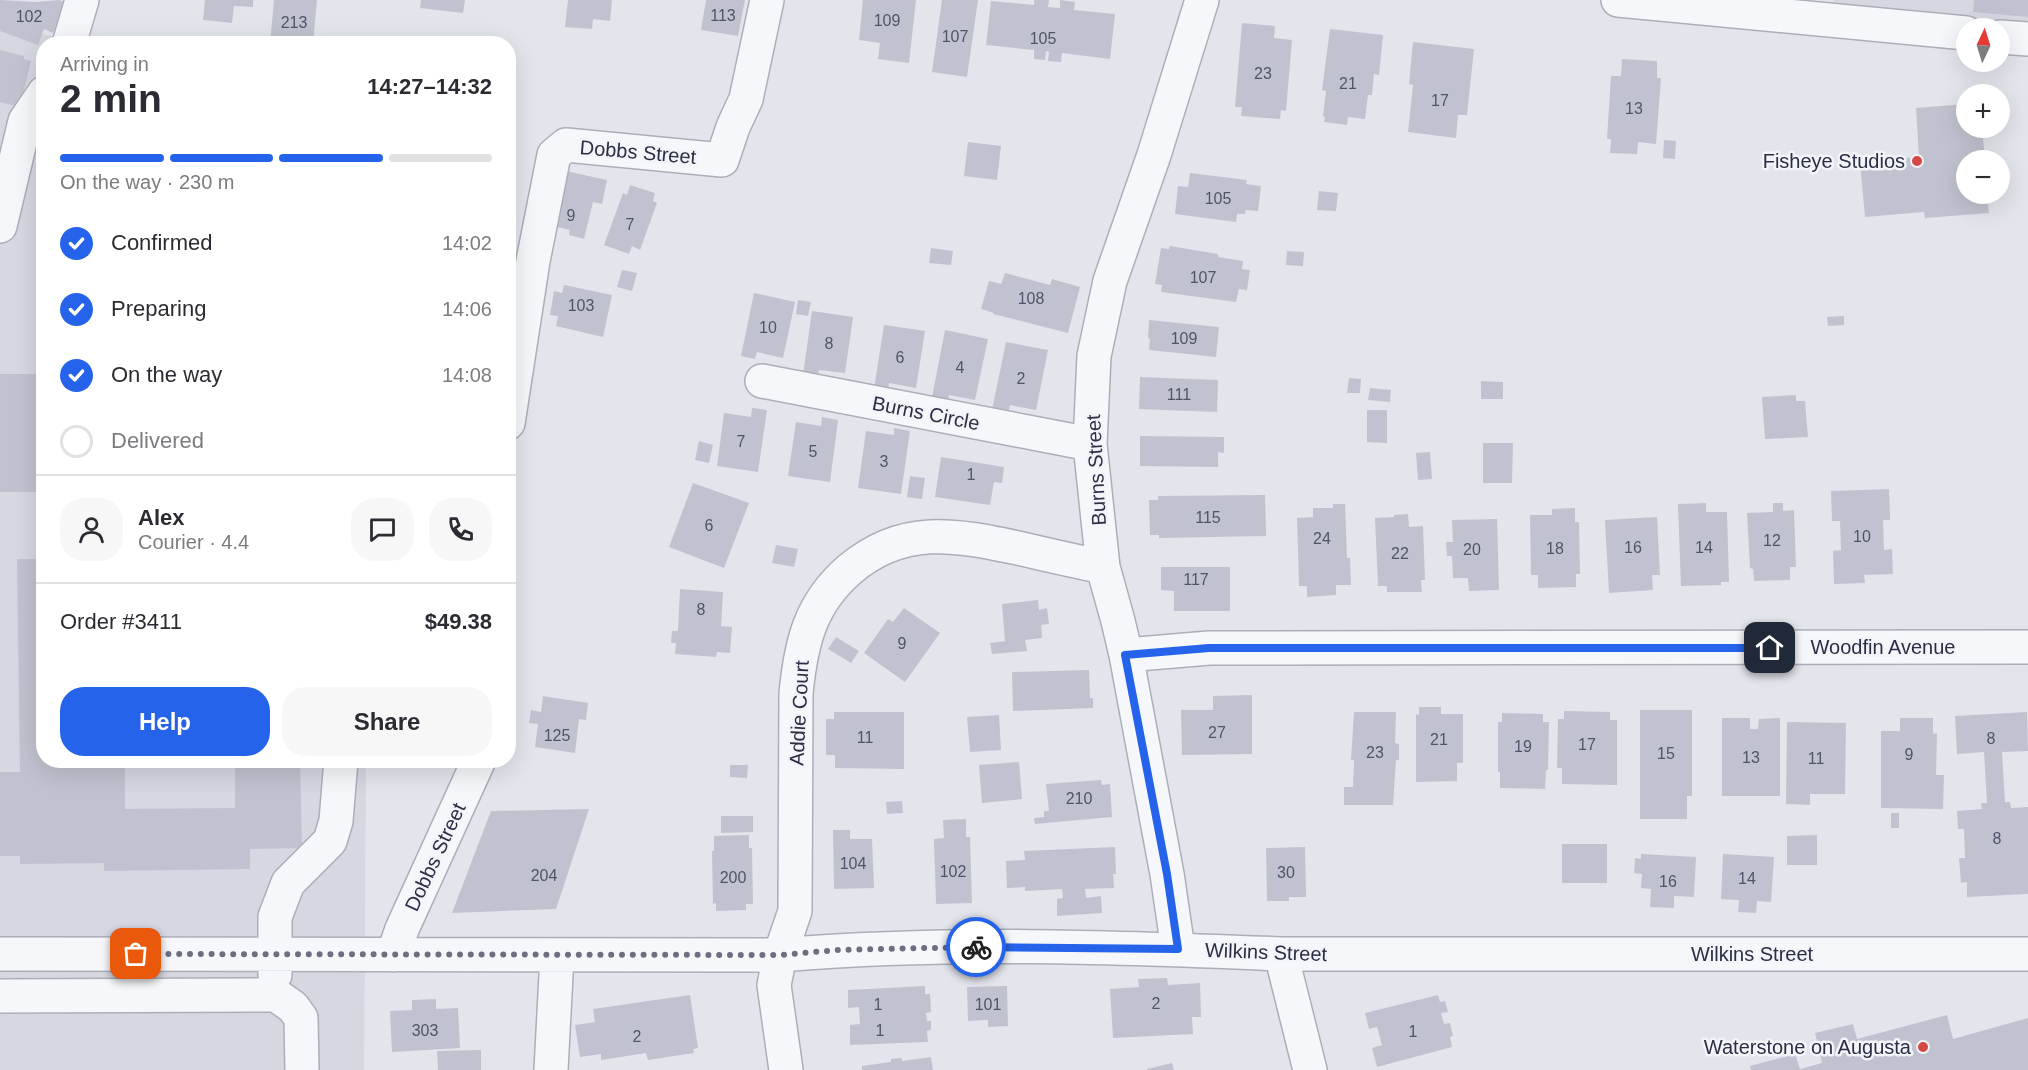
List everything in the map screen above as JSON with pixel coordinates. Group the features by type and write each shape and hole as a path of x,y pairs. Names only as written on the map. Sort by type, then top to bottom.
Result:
{"street":[{"path":"71,36 82,0"},
{"name":"Dobbs Street","path":"516,351 554,155 566,145 722,160 733,127 746,99 767,0"},
{"name":"Burns Street","path":"1178,949 1167,874 1125,655 1103,567 1090,444 1094,356 1110,281 1154,155 1202,0"},
{"path":"1618,0 1956,32"},
{"path":"2010,38 2028,39"},
{"path":"0,226 25,120 36,104"},
{"name":"Burns Circle","path":"762,381 1090,444"},
{"name":"Addie Court","path":"786,1070 774,985 780,955 795,911 796,693 800,660 808,629 820,603 838,580 866,556 896,542 926,536 967,537 1103,567"},
{"name":"Woodfin Avenue","path":"1125,655 1209,648 2028,647"},
{"path":"276,995 275,917 288,883 330,841 336,821 340,768"},
{"name":"Dobbs Street","path":"393,955 402,929 475,768"},
{"name":"Wilkins Street","path":"0,954 780,955 837,950 966,947 1178,949 1281,954 2028,954"},
{"path":"1281,954 1310,1070"},
{"path":"551,1070 557,956"},
{"path":"0,996 276,995 293,1007 302,1018 302,1070"}],"shaded area":[{"path":"1834,0 2028,0 2028,40 2010,32 2010,18 1956,18 1956,27 1834,18"},
{"path":"0,25 51,36 36,36 36,768 366,768 364,1070 0,1070"}],"building":[{"path":"0,0 36,2 59,0 64,2 53,33 44,29 41,36 36,36 36,44 0,31"},
{"path":"205,0 253,0 253,7 234,6 232,23 203,20"},
{"path":"274,0 317,0 314,36 271,36"},
{"path":"421,0 465,0 463,13 420,8"},
{"path":"568,0 612,0 610,21 593,19 592,29 565,27"},
{"path":"706,0 745,0 738,36 701,30"},
{"path":"863,0 916,0 909,63 878,59 880,43 859,40"},
{"path":"942,0 978,0 967,77 932,72"},
{"path":"1034,0 1049,0 1048,7 1060,8 1060,0 1075,2 1074,10 1115,14 1110,59 1062,53 1061,62 1048,61 1049,52 1046,51 1045,60 1034,59 1034,50 986,45 991,1 1034,5"},
{"path":"1974,0 2028,0 2028,17 1973,12"},
{"path":"1242,23 1275,26 1274,38 1292,40 1286,111 1281,110 1280,119 1241,116 1242,107 1235,107"},
{"path":"1330,29 1383,35 1379,75 1374,74 1372,95 1368,95 1365,119 1348,117 1347,125 1324,122 1326,91 1322,90"},
{"path":"1413,42 1474,49 1467,115 1458,115 1456,138 1408,132 1413,85 1409,84"},
{"path":"0,50 24,56 24,59 31,61 20,107 0,102"},
{"path":"1622,59 1657,61 1657,78 1661,78 1656,144 1638,142 1637,154 1610,153 1611,139 1607,139 1611,76 1621,76"},
{"name":"Fisheye Studios","path":"1956,105 1956,138 1983,138 1984,150 1956,150 1956,204 1988,204 1989,213 1925,218 1924,212 1865,217 1860,162 1919,157 1916,108"},
{"path":"1664,140 1676,141 1675,159 1663,158"},
{"path":"968,142 1001,146 997,180 964,176"},
{"path":"561,170 607,180 602,204 593,202 584,239 569,235 570,230 549,225"},
{"path":"1190,173 1247,180 1246,184 1261,186 1258,211 1246,210 1245,214 1237,214 1236,222 1175,214 1178,186 1188,187"},
{"path":"630,185 655,193 653,201 657,203 640,250 632,246 629,254 604,245 623,193 627,195"},
{"path":"1319,191 1338,193 1336,211 1317,210"},
{"path":"1170,246 1218,254 1218,257 1243,261 1242,269 1250,270 1247,290 1239,289 1236,302 1161,292 1162,285 1155,284 1161,248 1169,249"},
{"path":"931,248 953,251 951,265 929,263"},
{"path":"1287,251 1304,252 1303,266 1286,265"},
{"path":"622,270 637,273 632,291 617,287"},
{"path":"1005,273 1050,285 1052,279 1080,287 1068,333 981,309 989,281 1001,284"},
{"path":"564,285 612,295 603,337 556,326 558,316 550,315 554,291 562,293"},
{"path":"754,293 795,302 783,358 757,352 755,359 741,356"},
{"path":"798,300 811,302 808,316 796,314"},
{"path":"812,311 853,317 845,373 819,370 818,377 803,375"},
{"path":"1844,316 1844,325 1828,326 1827,317"},
{"path":"1149,320 1219,327 1216,357 1149,350"},
{"path":"884,325 925,331 916,388 889,383 888,391 874,389"},
{"path":"945,330 988,339 975,400 949,395 948,401 932,397"},
{"path":"1006,342 1048,350 1036,410 1010,405 1008,413 992,410"},
{"path":"0,374 36,374 36,492 0,492"},
{"path":"1140,377 1218,380 1217,412 1139,409"},
{"path":"1349,378 1361,379 1360,393 1347,393"},
{"path":"1481,381 1503,382 1503,399 1481,399"},
{"path":"1370,388 1391,390 1390,402 1368,400"},
{"path":"1796,395 1796,401 1805,401 1808,437 1765,439 1762,397"},
{"path":"752,408 767,410 758,472 717,466 724,413 751,417"},
{"path":"1367,410 1387,410 1387,443 1367,442"},
{"path":"822,417 838,420 830,482 788,476 796,422 821,426"},
{"path":"894,428 910,431 901,494 858,488 866,431 894,435"},
{"path":"1140,436 1224,437 1224,453 1218,452 1218,467 1140,466"},
{"path":"699,441 713,445 709,463 695,460"},
{"path":"1483,443 1513,443 1512,483 1483,483"},
{"path":"1430,452 1432,479 1418,480 1416,453"},
{"path":"941,457 1004,467 1002,483 994,482 990,505 935,497"},
{"path":"910,476 925,478 922,499 907,497"},
{"path":"693,483 749,503 724,568 669,547"},
{"path":"1889,489 1890,520 1883,520 1884,550 1892,549 1893,574 1864,575 1865,583 1834,584 1833,551 1841,550 1840,521 1832,521 1831,491"},
{"path":"1265,495 1266,536 1159,538 1159,535 1150,535 1149,500 1158,500 1158,496"},
{"path":"1706,503 1706,512 1727,512 1729,582 1721,582 1721,585 1681,586 1678,504"},
{"path":"1773,503 1783,503 1783,511 1794,510 1796,567 1790,567 1790,580 1754,581 1753,569 1750,568 1747,513 1773,512"},
{"path":"1333,504 1345,504 1347,558 1350,558 1351,585 1336,585 1336,595 1307,597 1307,586 1299,586 1297,518 1313,517 1313,508 1333,508"},
{"path":"1575,508 1575,522 1579,522 1580,574 1576,574 1576,587 1538,588 1538,575 1531,575 1530,515 1552,515 1552,509"},
{"path":"1408,514 1409,527 1423,526 1425,580 1421,580 1422,592 1387,592 1387,586 1378,586 1375,518"},
{"path":"1657,517 1660,575 1652,575 1653,590 1609,593 1605,520"},
{"path":"1497,519 1499,590 1469,591 1468,578 1453,578 1452,556 1447,556 1446,542 1453,542 1452,520"},
{"path":"776,545 798,549 794,567 772,563"},
{"path":"17,559 36,559 36,768 125,768 125,809 235,808 235,768 300,768 302,848 250,849 250,869 104,871 104,863 20,864 20,856 0,856 0,772 20,772"},
{"path":"1161,567 1230,567 1230,611 1174,611 1174,591 1161,590"},
{"path":"680,589 723,592 721,626 732,627 730,653 717,652 716,657 675,654 676,643 671,643 672,631 678,631"},
{"path":"1038,600 1039,610 1047,608 1049,624 1041,625 1042,638 1025,640 1027,651 992,654 990,643 1005,641 1002,604"},
{"path":"904,608 940,633 905,682 864,653 888,619 893,622"},
{"path":"836,637 859,651 851,663 828,649"},
{"path":"1089,670 1090,698 1093,698 1093,708 1013,711 1012,672"},
{"path":"1252,695 1252,754 1182,755 1181,710 1213,710 1213,696"},
{"path":"543,696 588,703 586,720 579,719 575,753 535,747 538,724 529,723 531,710 541,712"},
{"path":"1419,707 1441,707 1441,714 1463,714 1463,763 1457,763 1457,781 1416,782 1416,714 1419,715"},
{"path":"1640,710 1692,710 1692,796 1687,796 1687,819 1640,819"},
{"path":"1564,711 1610,712 1610,720 1617,720 1617,785 1562,784 1562,768 1557,768 1558,719 1564,719"},
{"path":"834,712 904,712 904,769 835,768 835,755 826,755 826,719 834,719"},
{"path":"1354,712 1396,712 1395,743 1399,744 1399,760 1396,760 1393,805 1344,805 1344,787 1353,787 1354,760 1351,760"},
{"path":"2027,712 2028,751 2002,752 2005,802 2010,802 2011,808 2028,807 2028,894 1967,897 1967,882 1961,883 1959,858 1965,858 1964,829 1958,829 1957,811 1982,809 1981,803 1987,803 1984,752 1957,754 1955,716"},
{"path":"1502,713 1543,714 1543,722 1549,722 1548,770 1546,770 1545,789 1500,788 1498,722 1502,722"},
{"path":"999,715 1001,750 970,752 967,717"},
{"path":"1722,718 1750,718 1750,729 1758,729 1759,719 1780,718 1780,796 1722,796"},
{"path":"1900,718 1933,718 1933,734 1937,733 1936,775 1944,775 1943,809 1881,808 1881,731 1900,731"},
{"path":"1787,722 1846,723 1845,794 1810,794 1810,805 1786,804"},
{"path":"1019,762 1022,799 982,803 979,765"},
{"path":"730,765 748,765 747,778 730,777"},
{"path":"1101,780 1102,785 1110,784 1112,817 1035,824 1034,818 1044,817 1044,811 1049,811 1046,784"},
{"path":"902,801 903,813 887,814 886,802"},
{"path":"589,809 556,909 452,913 491,811"},
{"path":"1891,813 1899,813 1899,828 1891,828"},
{"path":"721,816 753,816 753,832 721,833"},
{"path":"966,819 966,837 970,837 972,903 936,904 934,839 944,838 943,820"},
{"path":"833,830 850,830 850,839 872,839 874,888 834,889"},
{"path":"749,835 749,848 752,848 753,904 746,904 746,910 716,911 716,903 713,904 714,836"},
{"path":"1817,835 1817,865 1787,865 1787,836"},
{"path":"1562,844 1607,844 1607,883 1562,883"},
{"path":"1115,847 1114,888 1085,889 1086,898 1101,896 1102,913 1057,916 1057,899 1063,898 1062,889 1025,891 1025,887 1007,888 1006,861 1025,860 1024,851"},
{"path":"1305,847 1306,897 1289,897 1289,901 1267,901 1266,848"},
{"path":"1641,854 1696,857 1694,897 1674,896 1674,908 1650,907 1651,889 1641,888 1642,874 1634,873 1635,858 1641,859"},
{"path":"1723,854 1774,857 1771,902 1757,901 1756,913 1738,912 1739,900 1721,899"},
{"path":"1167,978 1168,985 1200,983 1201,1017 1192,1017 1193,1034 1113,1038 1110,989 1139,987 1138,979"},
{"path":"925,986 925,994 930,994 931,1012 926,1013 927,1021 931,1021 931,1030 927,1031 928,1042 850,1045 850,1025 860,1024 859,1007 848,1008 848,990"},
{"path":"1007,986 1008,1026 988,1027 988,1020 968,1021 967,987"},
{"path":"690,995 698,1048 693,1049 694,1053 648,1060 646,1053 601,1060 601,1054 580,1057 575,1025 595,1022 593,1009"},
{"path":"1438,995 1440,1002 1445,1001 1448,1012 1441,1013 1444,1024 1450,1023 1453,1036 1450,1037 1452,1047 1377,1067 1372,1048 1382,1045 1377,1027 1369,1029 1365,1013"},
{"path":"436,999 436,1009 458,1008 460,1048 392,1052 390,1011 412,1010 412,1000"},
{"name":"Waterstone on Augusta","path":"1947,1015 1953,1039 2028,1018 2028,1070 1751,1070 1750,1066 1795,1054 1800,1069 1822,1063 1815,1033 1853,1024 1857,1039"},
{"path":"481,1050 481,1070 438,1070 437,1051"},
{"path":"931,1057 933,1070 862,1070 862,1066 891,1062 891,1059 902,1058 902,1061"},
{"path":"1172,1063 1174,1070 1147,1070 1147,1069"}],"way so far":[{"path":"136,954 780,955 837,950 976,947"}],"place":[{"name":"Fisheye Studios","path":"1917,161"},
{"name":"Waterstone on Augusta","path":"1923,1047"}],"route":[{"path":"976,947 1178,949 1167,874 1125,655 1209,648 1770,648"}]}
